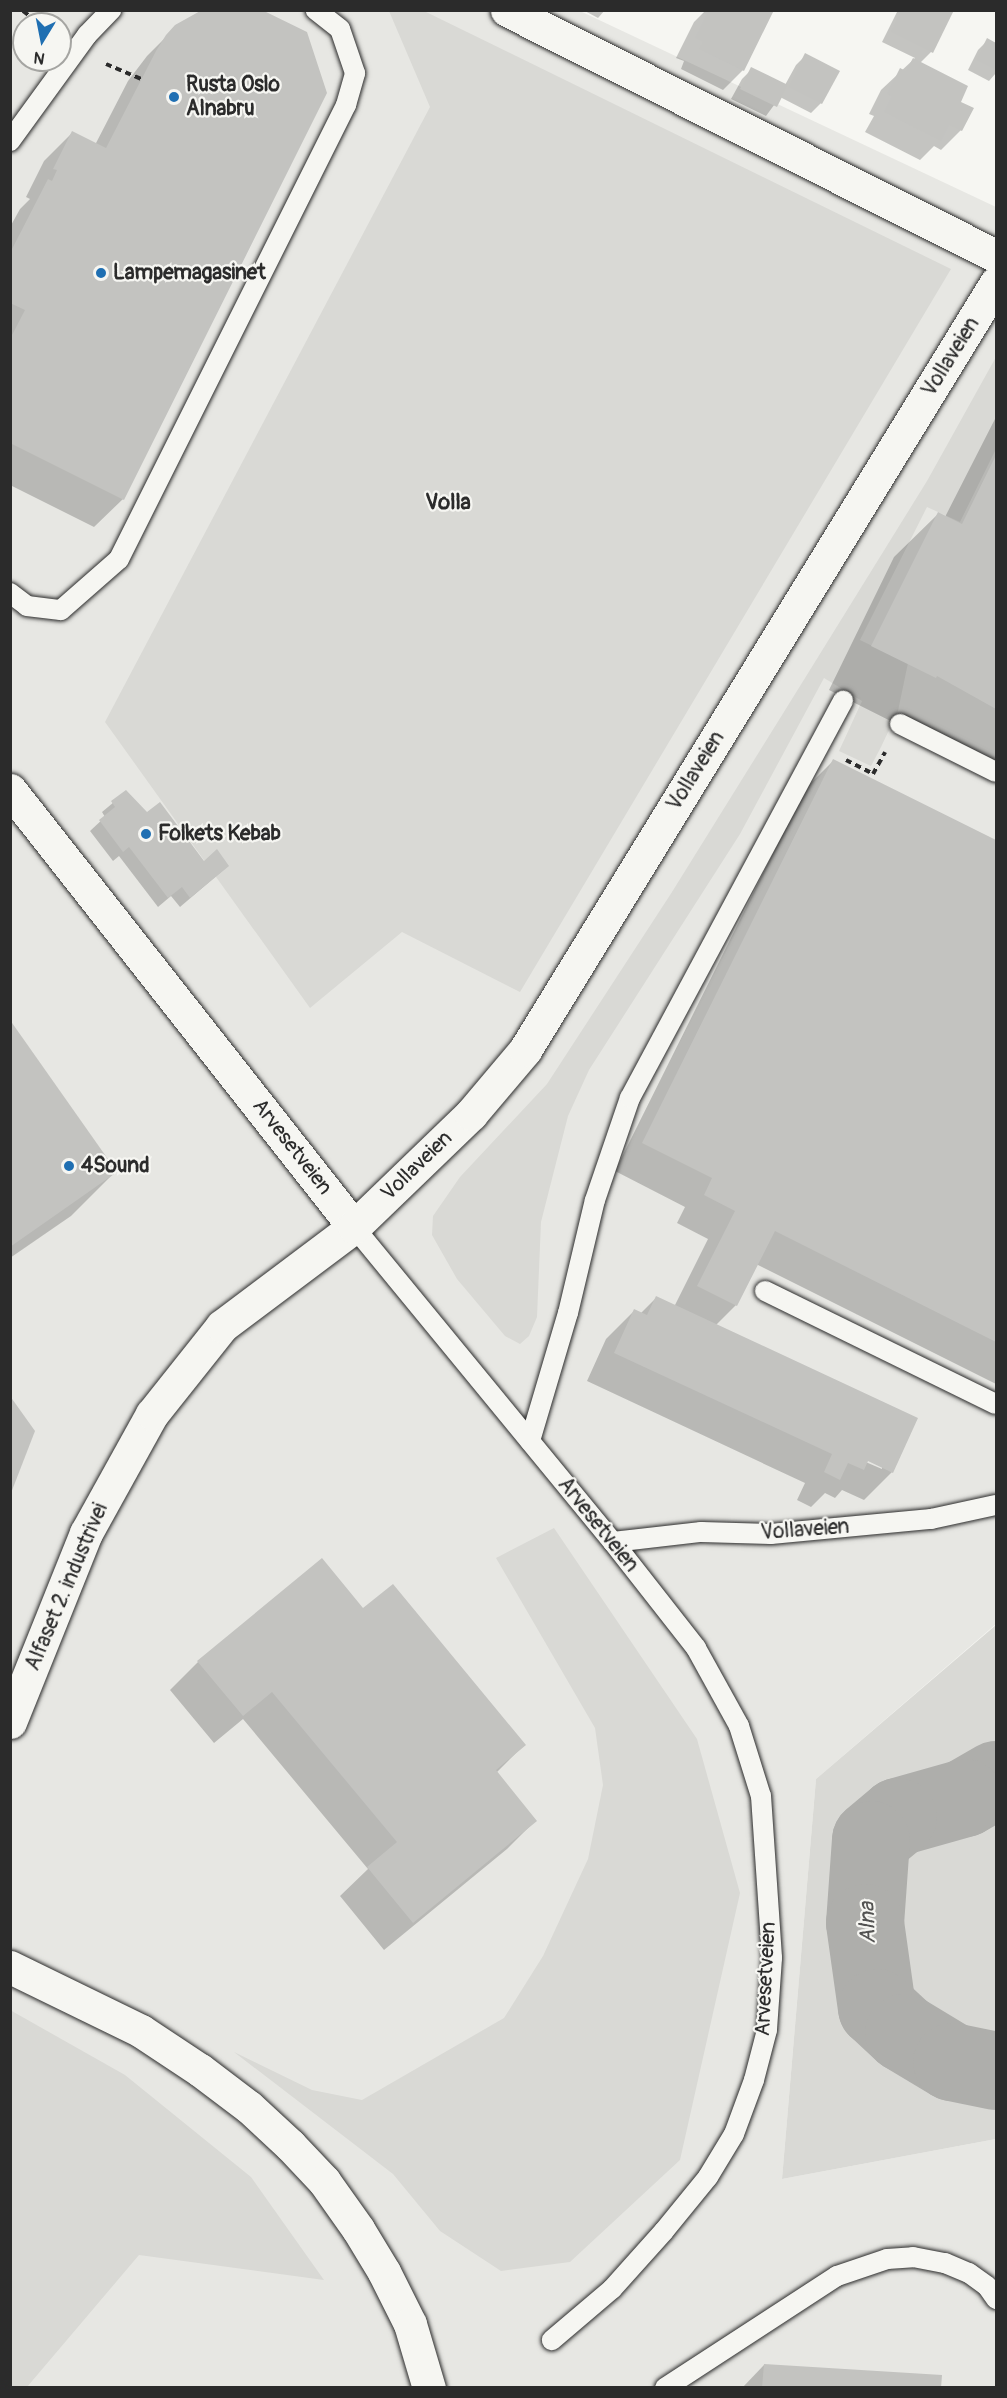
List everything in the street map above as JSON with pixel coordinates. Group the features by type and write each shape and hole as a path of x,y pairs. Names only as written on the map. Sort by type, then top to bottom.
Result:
{"street":[{"path":"507,10 996,256"},
{"name":"Vollaveien","path":"354,1227 471,1114 525,1050 996,283"},
{"name":"Arvesetveien","path":"10,790 354,1227"},
{"name":"Alfaset 2. industrivei","path":"10,1722 86,1533 152,1414 222,1326 354,1227"},
{"path":"10,1967 141,2031 241,2101 290,2145 324,2181 374,2254 410,2324 428,2383"}],"lane":[{"path":"10,141 87,35 111,10"},
{"path":"10,593 27,606 61,610 118,559 346,105 355,73 340,29 316,10"},
{"path":"530,1441 568,1313 595,1200 630,1098 843,700"},
{"path":"900,724 996,772"},
{"name":"Arvesetveien","path":"354,1227 613,1542 696,1648 740,1726 761,1796 772,1958 767,2030 754,2080 734,2134 708,2177 612,2289 552,2340"},
{"path":"765,1292 996,1404"},
{"name":"Vollaveien","path":"613,1542 701,1532 771,1534 931,1520 996,1505"},
{"path":"665,2388 837,2276 887,2259 913,2257 945,2263 969,2273 987,2286 996,2299"}],"path":[{"path":"836,754 873,774 885,750"}],"shaded area":[{"path":"11,11 580,11 996,207 996,1624 816,1779 782,2179 996,2139 996,2387 11,2388"},
{"path":"389,11 424,11 951,269 520,992 402,932 310,1008 105,722 430,107"},
{"path":"996,357 996,449 960,522 927,507 860,640 908,663 898,711 881,747 871,766 839,751 862,701 824,678 740,834 589,1070 568,1116 541,1222 537,1317 529,1336 520,1344 505,1336 457,1279 432,1235 433,1216 460,1177 547,1084 672,892 927,481"},
{"path":"554,1528 697,1739 740,1893 680,2160 570,2262 501,2271 440,2231 393,2174 234,2052 312,2090 362,2100 504,2018 543,1956 588,1859 603,1785 595,1728 496,1558"},
{"path":"996,1625 996,2139 782,2179 816,1779"},
{"path":"10,2010 125,2075 251,2177 324,2280 139,2255 27,2387 11,2387"}],"building":[{"path":"202,10 262,10 307,32 327,93 124,500 10,443 10,339 25,310 10,303 10,253 48,179 52,181 57,170 53,169 72,131 106,148 166,35 175,25"},
{"path":"709,10 774,10 744,71 699,49 703,42 695,38"},
{"path":"901,10 954,10 933,53 891,32"},
{"path":"987,38 996,43 996,70 976,60"},
{"path":"805,53 840,71 822,104 788,87"},
{"path":"913,58 968,86 961,102 974,108 962,131 949,125 941,141 884,112 892,96 887,94 900,68 906,71"},
{"path":"751,67 788,85 777,107 740,89"},
{"path":"996,455 996,709 937,676 936,678 871,646 938,512 962,524"},
{"path":"833,759 996,840 996,1342 775,1231 737,1306 697,1286 735,1211 704,1195 712,1178 642,1143"},
{"name":"Folkets Kebab","path":"126,790 147,812 160,802 204,861 217,849 229,866 190,898 182,887 168,898 129,847 123,852 99,820 115,807 111,801"},
{"path":"10,1020 117,1172 10,1247"},
{"path":"656,1296 918,1418 893,1473 868,1461 864,1470 848,1463 840,1480 824,1472 832,1454 614,1353 634,1309 647,1315"},
{"path":"10,1396 35,1431 11,1493 10,1493"},
{"path":"322,1558 363,1608 393,1584 526,1745 496,1770 537,1821 413,1923 367,1867 397,1842 272,1692 243,1716 197,1661"},
{"path":"764,2364 942,2375 941,2388 762,2388"}],"waterway":[{"name":"Alna","path":"996,1780 965,1798 898,1817 871,1840 865,1923 877,2008 904,2033 952,2062 996,2071"}],"place":[{"name":"Rusta Oslo Alnabru","path":"174,97"},
{"name":"Lampemagasinet","path":"101,273"},
{"name":"Folkets Kebab","path":"146,834"},
{"name":"4Sound","path":"69,1166"}],"district":[{"name":"Volla","path":"448,503"}]}
